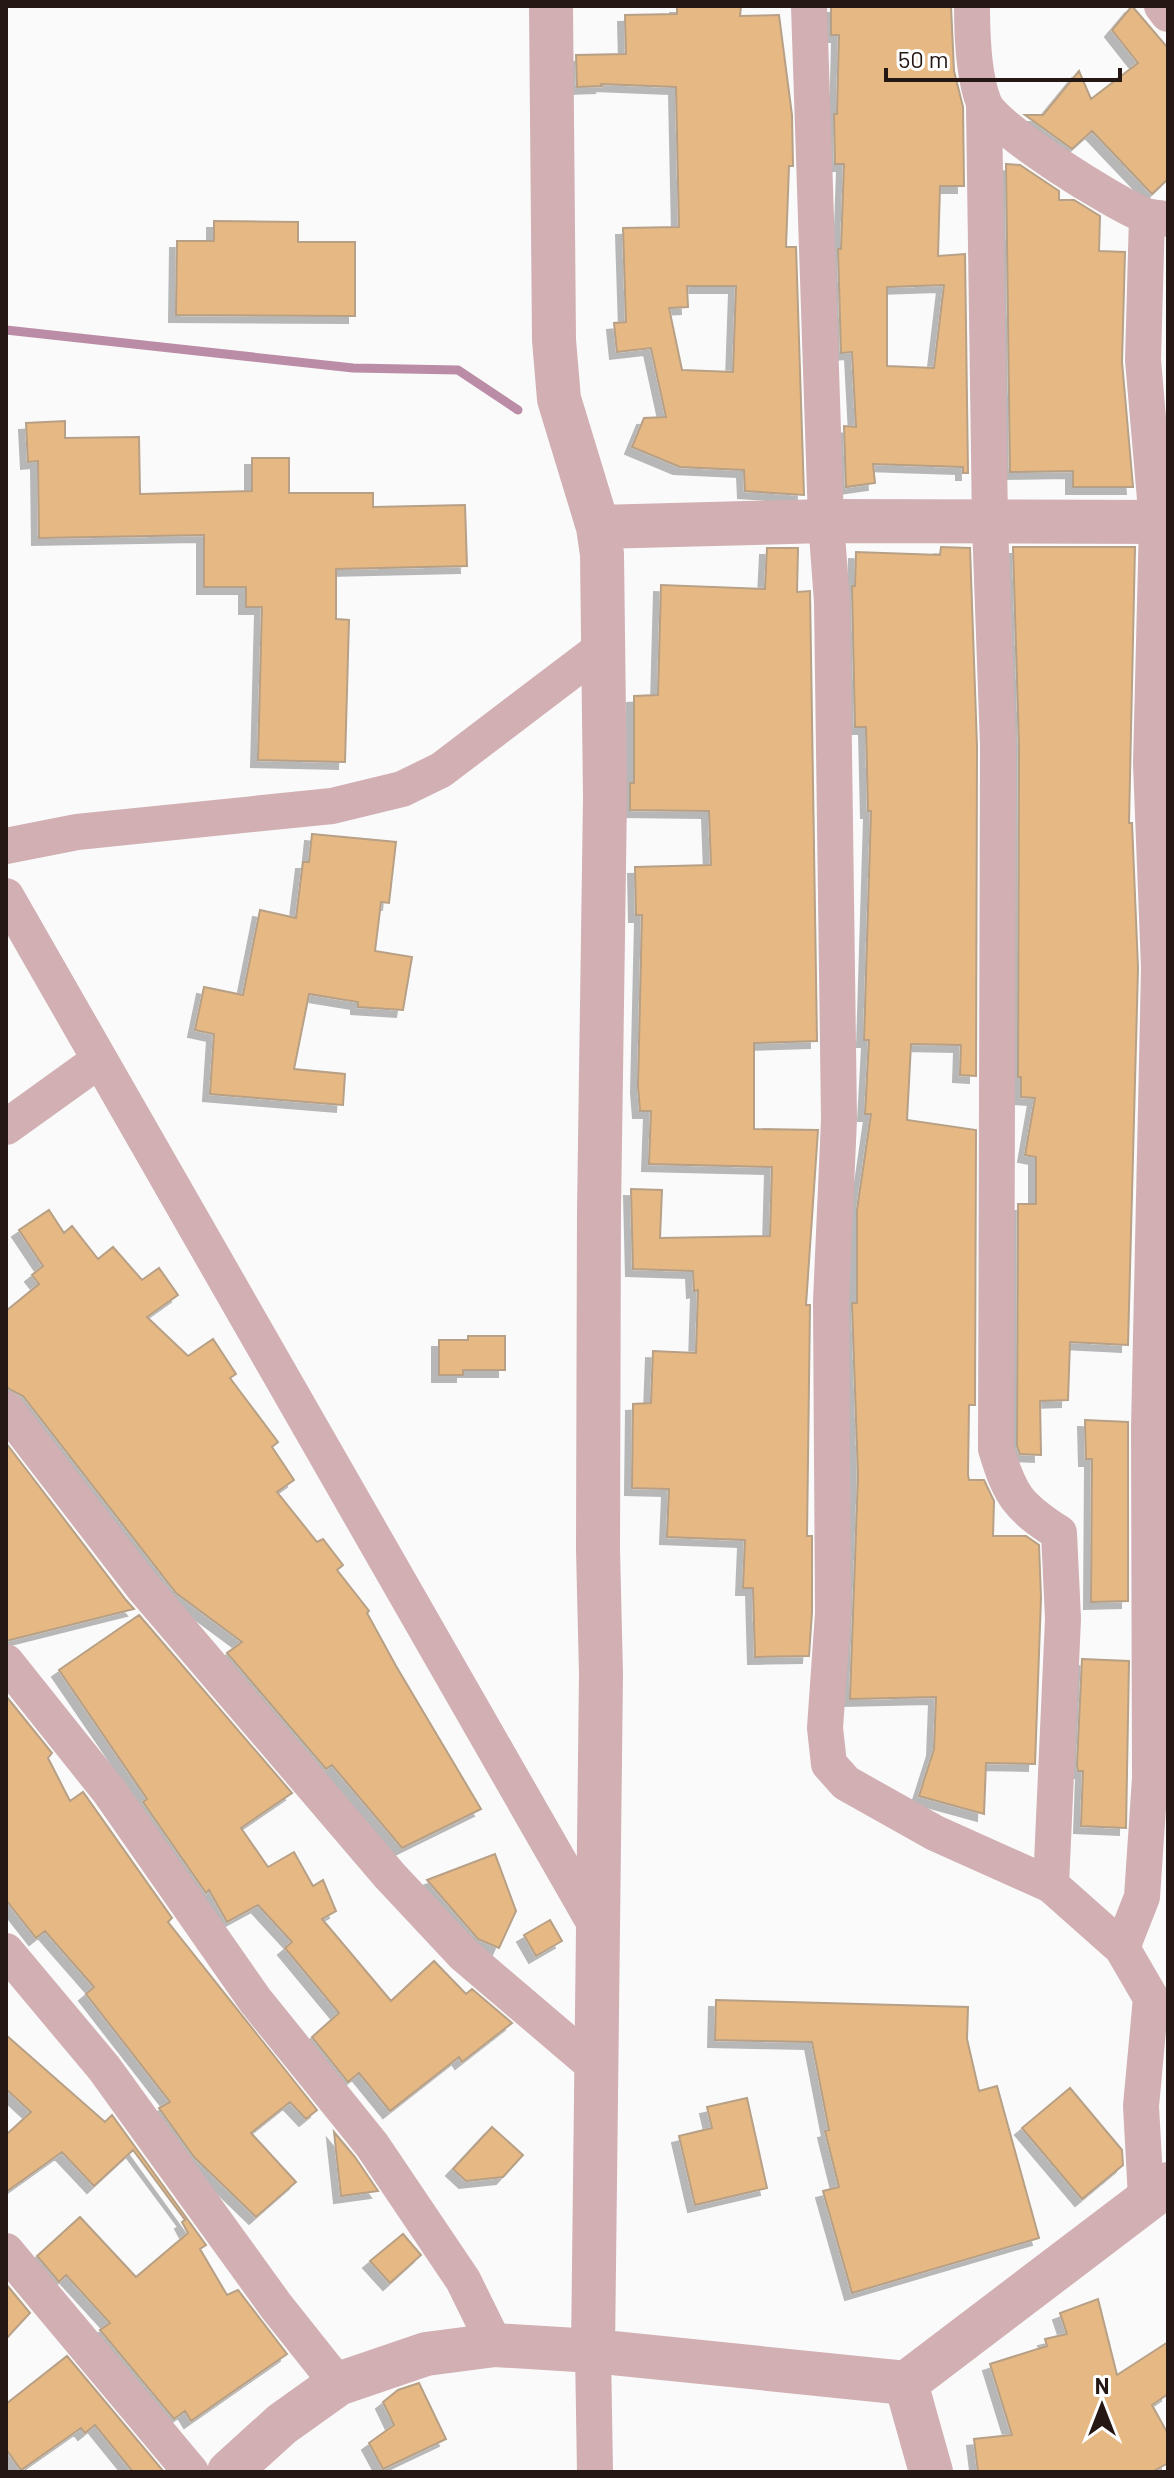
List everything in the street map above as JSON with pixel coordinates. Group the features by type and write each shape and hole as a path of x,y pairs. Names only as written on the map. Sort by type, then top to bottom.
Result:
{"street":[{"path":"551,6 554,340 559,399 598,527 603,647 599,1931 593,2351 595,2472"},
{"path":"229,2472 282,2424 338,2384 426,2354 495,2345 593,2351 906,2383 1157,2191 1141,2106 1160,2001 1122,1948 1051,1885 923,1826 846,1783 829,1764 825,1728 833,1613 831,1301 839,1119 832,602 826,521 809,6"},
{"path":"972,6 976,64 984,106 990,524 999,776 996,1449 1009,1490 1039,1520 1059,1533 1063,1619 1051,1885"},
{"path":"1162,6 1168,14"},
{"path":"984,106 1019,139 1115,200 1157,218 1143,360 1163,522 1151,764 1159,968 1149,1444 1150,1778 1142,1897 1122,1948"},
{"path":"598,527 826,521 990,524 1163,522"},
{"path":"6,846 77,832 332,806 402,789 441,770 603,647"},
{"path":"6,896 599,1931"},
{"path":"6,1127 98,1061"},
{"path":"6,1409 143,1587 390,1876 463,1954 598,2069"},
{"path":"6,1662 109,1791 255,2000 372,2145 463,2280 495,2345"},
{"path":"6,1951 104,2068 276,2306 338,2384"},
{"path":"6,2251 191,2472"},
{"path":"906,2383 931,2472"}],"building":[{"path":"677,6 741,6 740,16 779,15 792,115 793,166 789,166 786,247 796,247 804,495 745,491 744,470 680,467 632,447 644,418 666,417 651,348 617,352 614,323 626,322 623,228 679,227 676,87 601,84 577,87 576,55 626,54 625,15 677,14","holes":["687,286 736,286 733,372 682,370 669,308 688,307"]},
{"path":"831,6 951,6 954,71 963,107 964,186 940,186 938,256 965,254 968,473 963,473 963,467 873,464 875,483 846,487 844,426 856,427 852,352 841,353 838,249 841,249 844,164 835,164 834,114 837,114 839,35 831,35","holes":["944,285 934,368 887,366 887,287"]},
{"path":"1132,6 1168,48 1168,179 1152,194 1092,131 1072,149 1025,115 1043,115 1079,71 1091,99 1138,63 1112,30"},
{"path":"1006,164 1020,165 1059,191 1059,200 1074,200 1100,216 1099,251 1125,252 1122,362 1133,487 1073,487 1073,471 1010,472"},
{"path":"214,221 298,222 298,242 355,242 355,316 176,315 177,241 214,241"},
{"path":"65,421 65,438 139,437 140,494 252,491 252,458 289,458 289,493 373,493 373,507 465,505 467,566 336,569 336,619 349,620 345,762 258,760 262,607 246,607 246,587 204,587 204,535 39,538 38,461 28,462 26,423"},
{"path":"941,547 970,548 977,746 976,1076 960,1075 961,1045 911,1044 907,1120 976,1130 975,1405 969,1405 968,1475 969,1480 984,1480 994,1501 993,1536 1026,1536 1039,1545 1041,1598 1035,1764 986,1763 984,1814 919,1796 934,1749 936,1697 850,1699 858,1476 852,1303 857,1303 857,1210 871,1114 865,1114 869,1040 864,1040 871,811 868,811 866,727 855,727 852,586 855,586 856,552 940,555"},
{"path":"1013,547 1135,547 1129,823 1132,823 1138,968 1128,1345 1070,1342 1068,1400 1040,1401 1041,1455 1020,1454 1017,1446 1018,1204 1036,1204 1036,1157 1025,1155 1035,1098 1021,1097 1021,1077 1018,1077 1019,746"},
{"path":"767,548 798,548 797,592 810,591 817,1041 754,1043 754,1129 818,1130 806,1305 810,1305 807,1536 812,1536 809,1656 755,1657 753,1588 743,1588 745,1540 667,1537 669,1489 632,1488 633,1404 651,1403 653,1351 696,1353 698,1290 694,1291 693,1271 633,1269 631,1189 662,1190 660,1238 770,1236 772,1167 649,1164 651,1111 640,1111 638,1086 642,915 636,915 635,867 711,865 709,811 630,810 630,783 634,783 634,696 658,695 661,585 765,589"},
{"path":"312,834 396,842 389,903 381,902 375,951 412,957 403,1010 358,1007 358,1002 309,994 294,1069 345,1074 343,1105 210,1094 214,1034 195,1030 204,987 243,995 260,910 296,918 303,862 309,862"},
{"path":"49,1210 64,1233 72,1226 98,1259 113,1247 142,1280 159,1268 178,1295 147,1317 188,1356 213,1339 236,1374 230,1378 278,1442 272,1447 294,1480 277,1492 317,1542 323,1539 343,1565 337,1570 369,1611 367,1613 396,1666 481,1809 402,1848 332,1765 326,1769 227,1653 242,1642 176,1593 23,1396 6,1385 6,1311 39,1284 32,1275 43,1266 19,1230"},
{"path":"468,1336 505,1336 505,1370 463,1370 463,1375 439,1375 439,1340 468,1340"},
{"path":"1085,1420 1128,1422 1128,1601 1091,1602 1092,1459 1086,1459"},
{"path":"6,1443 126,1600 134,1609 6,1641"},
{"path":"139,1615 292,1793 241,1828 268,1867 294,1852 313,1886 323,1880 336,1911 322,1919 391,2001 434,1961 466,1994 472,1989 512,2023 462,2062 459,2057 390,2111 359,2073 348,2082 312,2037 339,2013 285,1948 292,1942 258,1905 227,1922 209,1890 206,1893 143,1802 147,1799 59,1670"},
{"path":"1082,1659 1129,1661 1126,1828 1081,1826 1083,1771 1078,1771 1077,1765"},
{"path":"6,1696 52,1753 48,1758 70,1801 83,1792 172,1918 168,1922 317,2110 306,2119 290,2102 251,2133 296,2182 256,2217 194,2157 159,2108 170,2102 86,1994 94,1987 45,1931 36,1938 6,1900"},
{"path":"495,1854 516,1911 499,1948 478,1939 427,1880"},
{"path":"550,1920 562,1941 536,1956 524,1935"},
{"path":"716,2000 968,2007 967,2039 979,2091 997,2086 1039,2238 852,2293 823,2191 839,2187 825,2131 829,2130 812,2042 715,2040"},
{"path":"6,2035 105,2122 112,2115 206,2245 200,2249 227,2295 238,2290 287,2354 191,2421 185,2411 174,2419 100,2330 110,2323 66,2275 59,2282 37,2256 80,2217 136,2277 188,2233 182,2222 185,2220 133,2150 94,2186 62,2152 6,2192 6,2135 31,2112 6,2089"},
{"path":"1070,2088 1122,2150 1123,2165 1082,2199 1022,2128"},
{"path":"747,2098 767,2188 695,2205 679,2136 712,2128 707,2107"},
{"path":"492,2127 523,2155 503,2177 466,2181 453,2169"},
{"path":"334,2132 355,2157 378,2191 341,2196"},
{"path":"403,2234 421,2255 390,2283 370,2261"},
{"path":"6,2284 30,2313 6,2339"},
{"path":"1098,2299 1117,2375 1168,2342 1168,2394 1152,2405 1168,2434 1168,2463 1152,2472 978,2472 974,2439 1012,2435 990,2364 1047,2346 1045,2339 1067,2334 1060,2313"},
{"path":"67,2356 164,2472 133,2472 95,2425 85,2433 81,2428 21,2470 6,2449 6,2404"},
{"path":"419,2383 446,2439 383,2469 369,2443 394,2425 383,2402 398,2390"}],"waterway":[{"path":"6,330 353,368 458,370 518,410"}]}
